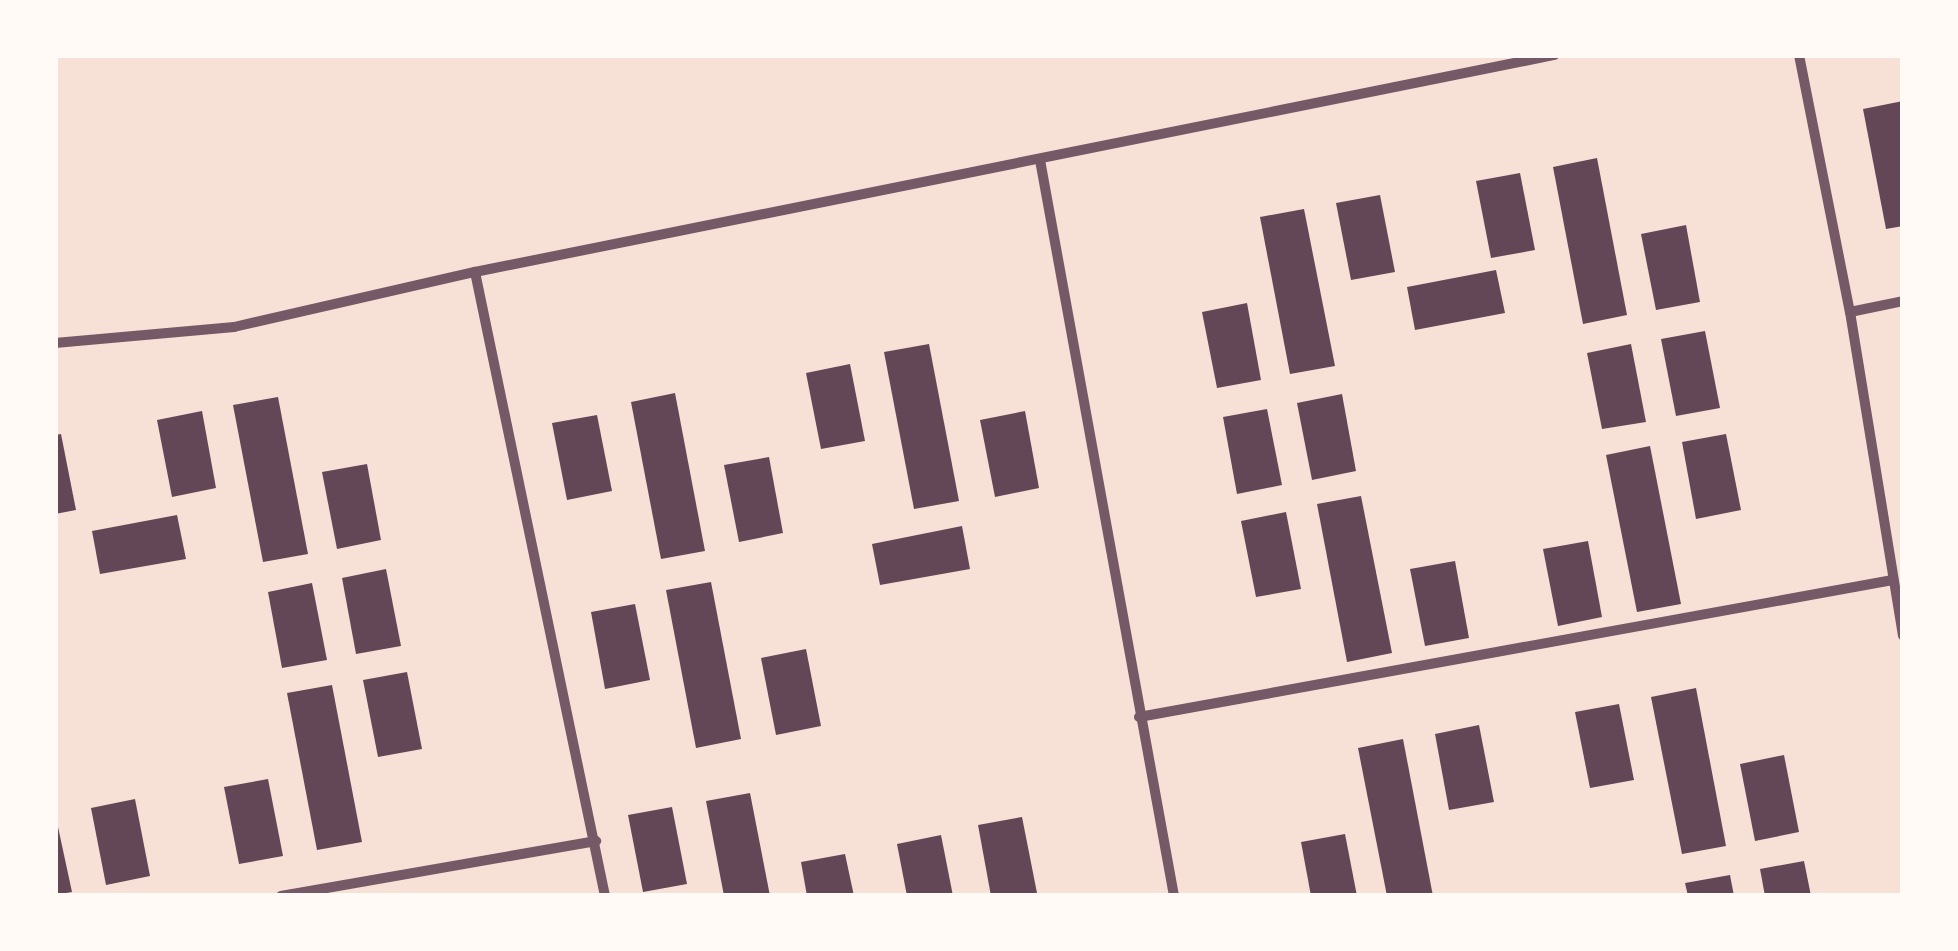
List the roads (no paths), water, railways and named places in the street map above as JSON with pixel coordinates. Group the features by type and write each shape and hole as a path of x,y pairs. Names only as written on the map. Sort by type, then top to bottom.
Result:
{"street":[{"path":"55,344 234,326 476,272 1554,55"},
{"path":"1800,55 1850,312 1903,636"},
{"path":"1040,160 1174,896"},
{"path":"476,272 606,896"},
{"path":"1850,312 1903,300"},
{"path":"1139,717 1893,580"},
{"path":"281,896 596,841"}]}
